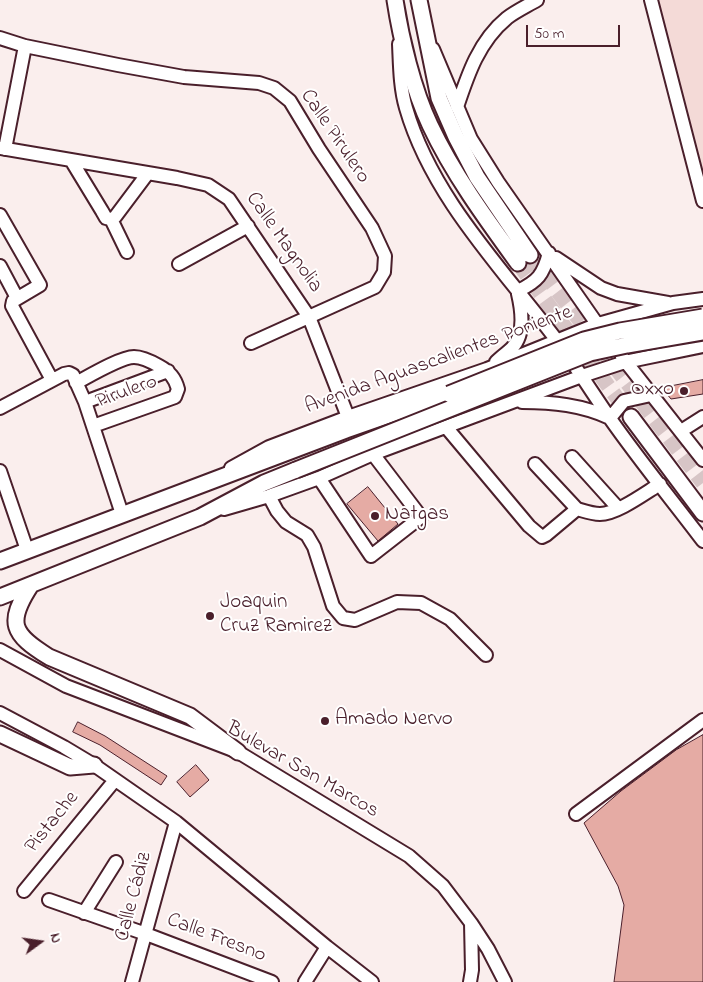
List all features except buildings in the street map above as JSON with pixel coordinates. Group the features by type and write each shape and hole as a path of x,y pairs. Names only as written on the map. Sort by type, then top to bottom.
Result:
{"main road":[{"path":"395,0 413,77 430,124 463,185 524,259 504,219 477,176 456,137 439,98 419,0"},
{"name":"Avenida Aguascalientes Poniente","path":"0,561 122,514 449,394 584,340 620,331 703,317"},
{"path":"0,597 200,517 264,483 590,353 627,345 703,343"},
{"path":"631,417 703,513"},
{"path":"31,585 16,613 16,624 19,634 28,644 49,657 190,716 238,752"},
{"path":"0,734 70,767 94,765"}],"street":[{"path":"457,107 474,59 488,37 508,18 537,0"},
{"path":"651,0 703,201"},
{"path":"398,17 400,73 406,107 431,168 471,230 556,341 610,418 703,541"},
{"path":"425,31 471,139 498,182 625,362 703,460"},
{"name":"Calle Pirulero","path":"0,38 25,46 118,66 184,77 259,83 274,88 290,101 318,149 372,228 385,256 384,272 375,287 250,343"},
{"path":"2,149 25,46"},
{"name":"Calle Magnolia","path":"2,149 177,178 208,185 229,199 309,316 348,417"},
{"path":"71,160 106,218 111,219 127,252"},
{"path":"111,219 115,217 148,173"},
{"path":"0,215 40,285 13,301 12,306 52,380"},
{"path":"179,264 248,226"},
{"path":"518,292 538,278 545,270 549,253"},
{"path":"549,253 602,288 631,297 673,303"},
{"path":"0,266 18,298"},
{"path":"487,369 513,347 519,337 521,309 518,292"},
{"name":"Avenida Aguascalientes Poniente","path":"198,486 269,447 348,417 487,369 598,324 673,303 703,299"},
{"path":"200,517 269,496 319,478 373,454 582,376 625,362 703,343"},
{"name":"Pirulero","path":"93,426 175,397 178,389 175,380 168,371 149,360 134,357 125,359 76,383 85,402 122,514"},
{"path":"487,369 504,367 512,368 518,372 523,386 520,394 512,402"},
{"name":"Pirulero","path":"85,402 168,371"},
{"path":"0,408 69,373 73,375 76,383"},
{"path":"610,418 624,401 651,395"},
{"path":"512,402 578,406 594,410 610,418"},
{"path":"681,432 703,417"},
{"path":"446,427 539,536 546,535 577,509"},
{"path":"319,478 372,556 421,517 373,454"},
{"path":"572,457 618,508"},
{"path":"535,464 577,509 600,514 608,513 618,508 660,484"},
{"path":"0,471 27,550"},
{"path":"269,496 277,511 286,522 307,535 314,546 333,606 342,618 355,620 397,602 421,603 450,618 486,655"},
{"name":"Bulevar San Marcos","path":"0,650 66,686 238,752 409,856 443,886 471,922 505,982"},
{"path":"0,713 94,765 176,822 327,947 371,980"},
{"path":"576,814 703,720"},
{"name":"Pistache","path":"24,891 114,780"},
{"name":"Calle Cádiz","path":"132,982 176,822"},
{"path":"84,913 116,862"},
{"name":"Calle Fresno","path":"49,900 146,934 272,982"},
{"path":"470,982 472,970 471,922"},
{"path":"305,982 327,947"}],"shaded area":[{"path":"650,0 703,0 703,200"}],"tunnel":[{"path":"530,255 703,483"},
{"path":"518,263 631,417"}],"place":[{"name":"Oxxo","path":"684,391"},
{"name":"Natgas","path":"375,516"},
{"name":"Joaquin Cruz Ramirez","path":"210,616"},
{"name":"Amado Nervo","path":"325,721"}]}
